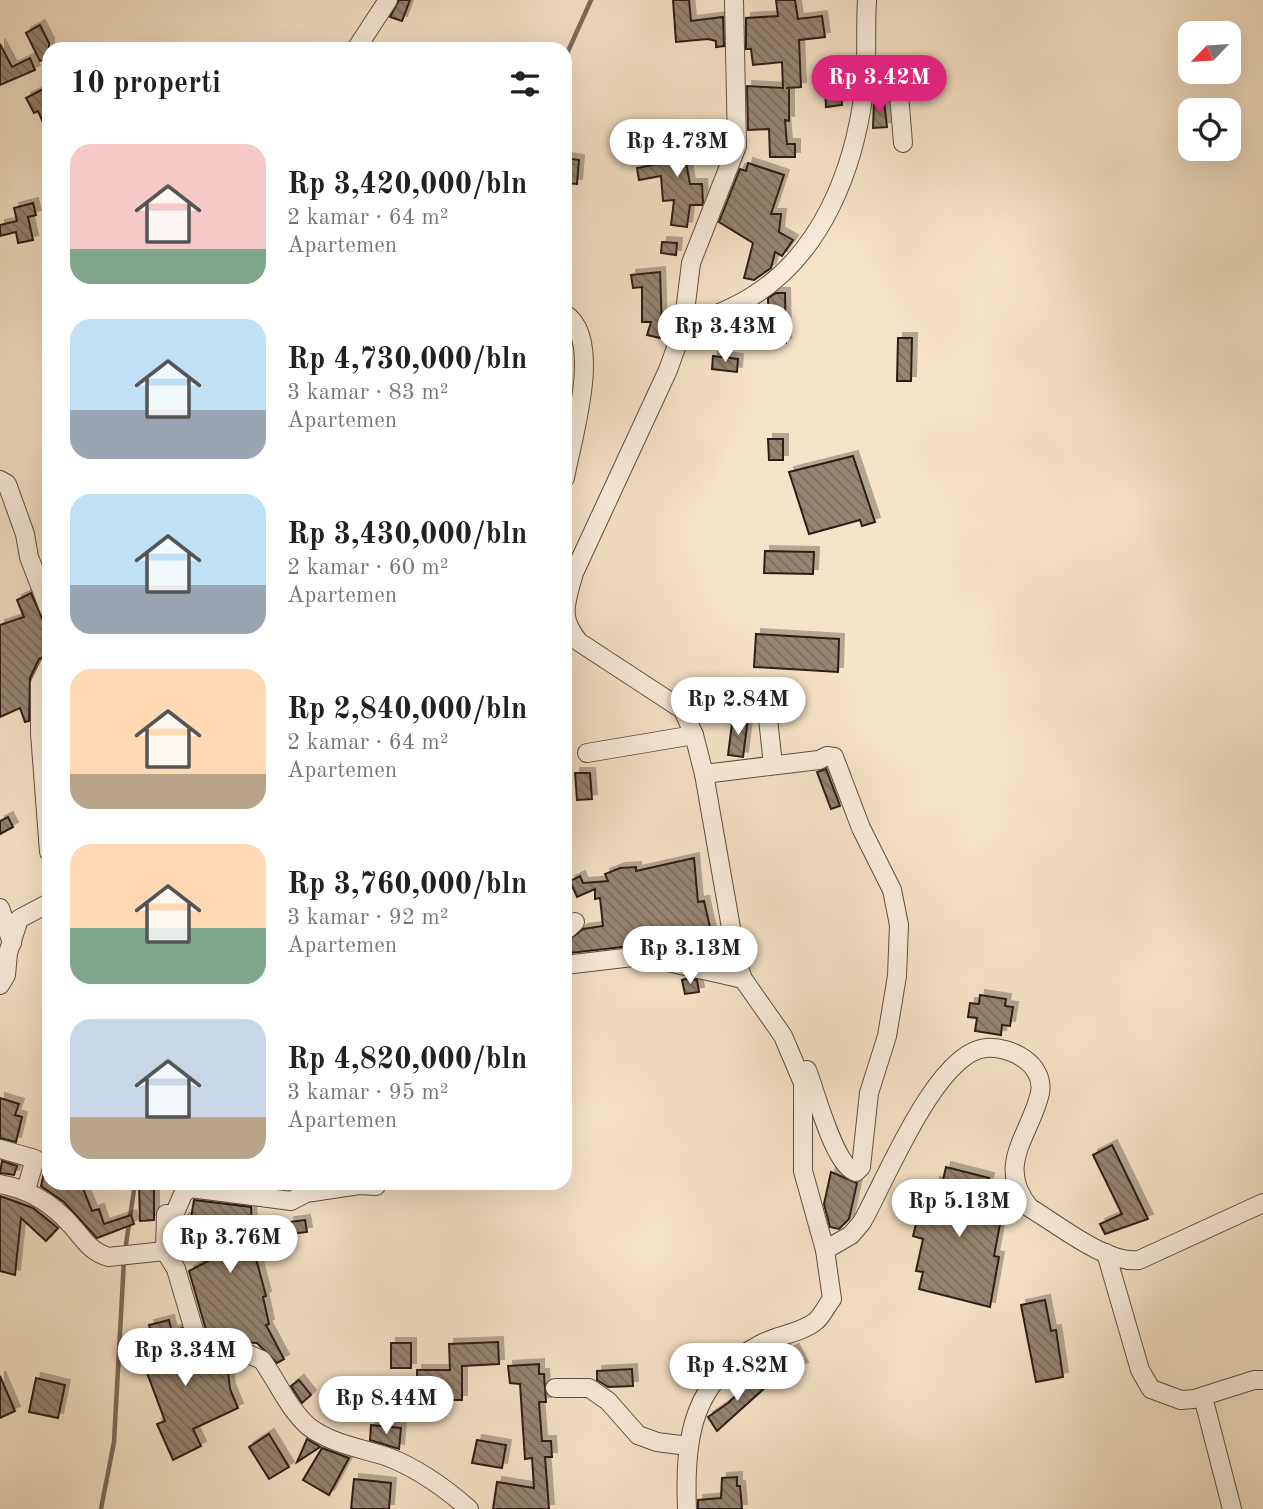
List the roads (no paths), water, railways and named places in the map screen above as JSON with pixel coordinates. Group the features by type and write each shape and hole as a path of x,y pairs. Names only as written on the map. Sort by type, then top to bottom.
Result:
{"street":[{"path":"361,42 388,0"},
{"path":"572,577 668,370 683,328 691,263 737,146 734,0"},
{"path":"683,328 751,296 773,281 801,252 826,216 842,183 865,89 867,0"},
{"path":"865,89 895,90 899,94 902,144"},
{"path":"572,320 578,325 586,357 572,438"},
{"path":"0,480 7,484 42,591"},
{"path":"572,643 683,710 694,735 704,774 737,962 743,978 783,1036 803,1083 803,1171 825,1250 832,1299 816,1321 761,1343 731,1363 708,1388 694,1418 688,1446 687,1509"},
{"path":"42,679 42,759"},
{"path":"766,699 773,765"},
{"path":"587,753 694,735"},
{"path":"704,774 834,757 865,835 886,873 896,905 897,976 887,1036 869,1093 861,1167 856,1172 842,1161 804,1063 795,1046 783,1036"},
{"path":"0,985 6,975 20,918 42,907"},
{"path":"0,908 12,943"},
{"path":"572,964 641,956 743,978"},
{"path":"825,1250 851,1235 862,1222 944,1073 965,1057 986,1048 1018,1054 1029,1062 1041,1083 1039,1095 1015,1155 1018,1187 1023,1199 1030,1208 1106,1253 1129,1261 1139,1260 1263,1203"},
{"path":"0,1149 35,1159 26,1190"},
{"path":"0,1184 26,1190 54,1208 92,1250 108,1256 159,1250"},
{"path":"159,1250 166,1214 174,1214 183,1194 188,1190"},
{"path":"219,1190 291,1201 306,1193 326,1190"},
{"path":"159,1250 176,1269 196,1337 205,1346 262,1360 289,1403 309,1427 334,1440 407,1465 437,1482 469,1509"},
{"path":"1106,1253 1140,1370 1151,1389 1181,1399 1203,1397 1242,1383 1263,1380"},
{"path":"555,1388 589,1388 608,1401 638,1436 657,1442 688,1446"},
{"path":"1203,1397 1232,1509"}],"waterway":[{"path":"572,42 591,0"},
{"path":"125,1251 134,1190"},
{"path":"101,1509 114,1442 124,1260"}]}
